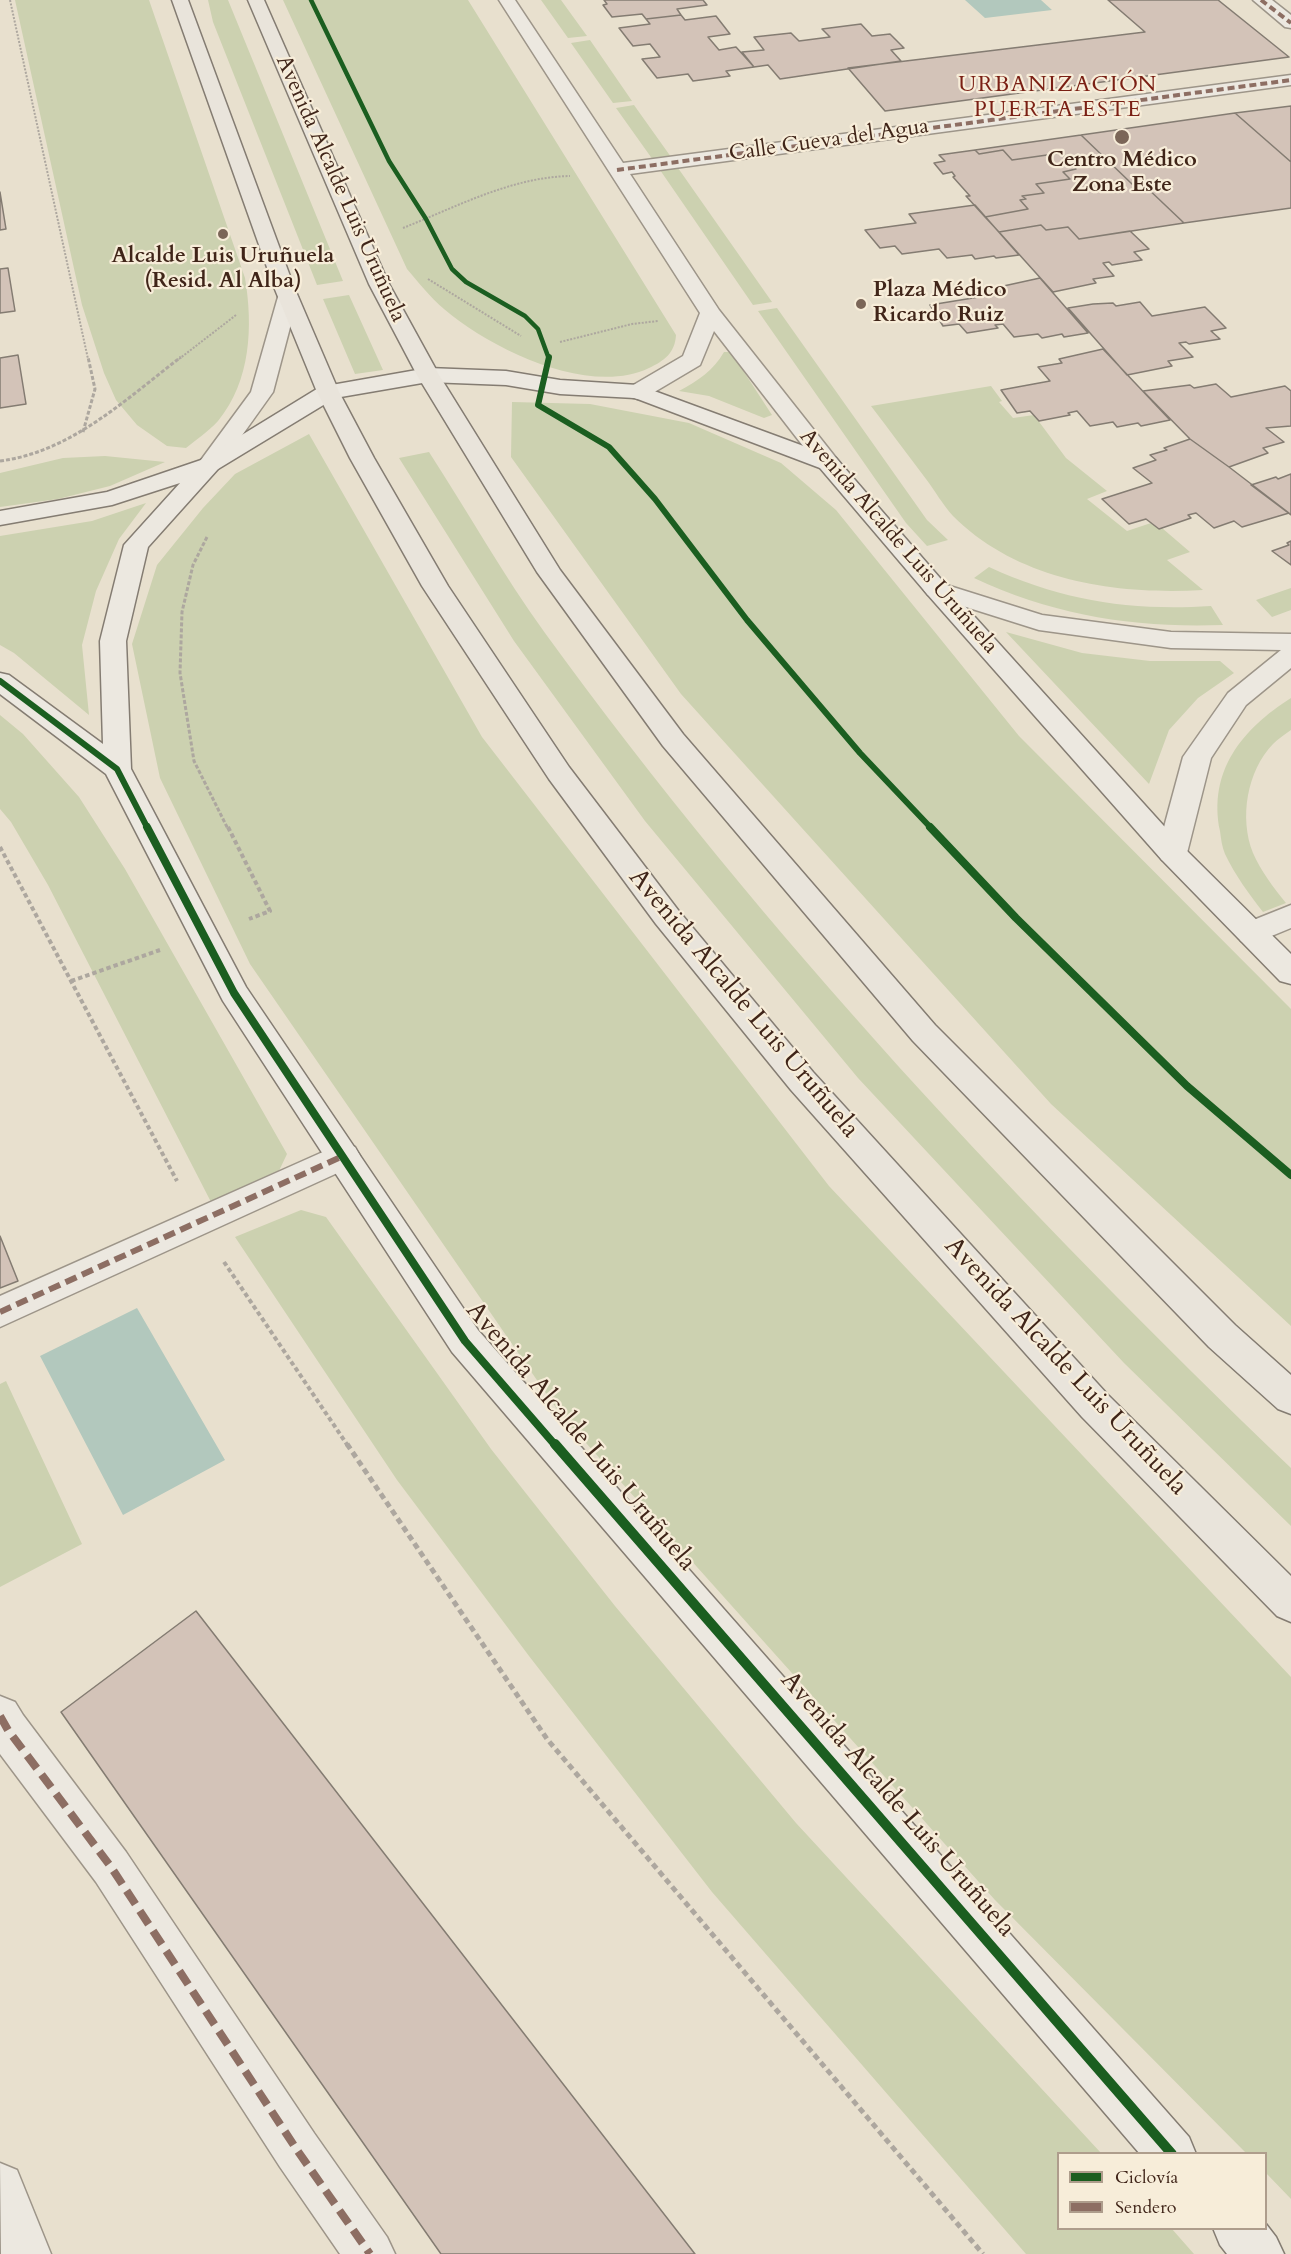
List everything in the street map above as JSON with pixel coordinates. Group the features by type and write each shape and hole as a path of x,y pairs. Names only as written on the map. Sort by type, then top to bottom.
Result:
{"main road":[{"name":"Avenida Alcalde Luis Uruñuela","path":"180,0 288,297 328,393 435,586 560,773 667,917 802,1081 1087,1397 1291,1603"},
{"name":"Avenida Alcalde Luis Uruñuela","path":"256,0 379,284 428,375 549,572 673,740 924,1033 1222,1336 1291,1398"}],"street":[{"name":"Avenida Alcalde Luis Uruñuela","path":"507,0 711,313 828,463 937,590 1172,853 1291,973"},
{"path":"1261,0 1291,23"},
{"name":"Calle Cueva del Agua","path":"617,170 1057,109 1291,80"},
{"name":"Avenida Alcalde Luis Uruñuela","path":"117,769 113,641 136,545 210,464 262,392 288,297"},
{"path":"638,392 692,360 711,313"},
{"name":"Avenida Alcalde Luis Uruñuela","path":"210,464 328,393 428,375 506,378 543,384 638,392 828,463"},
{"path":"0,518 112,498 210,464"},
{"path":"937,590 1039,622 1171,640 1291,642"},
{"path":"1172,853 1197,757 1237,699 1291,656"},
{"name":"Avenida Alcalde Luis Uruñuela","path":"0,681 117,769 234,993 465,1341 1170,2152"},
{"path":"1252,933 1291,916"},
{"path":"0,1312 342,1156"},
{"path":"0,1716 8,1730 111,1867 297,2150 370,2254"},
{"path":"0,2187 26,2254"},
{"path":"1238,2230 1259,2254"}],"path":[{"path":"10,0 96,389 83,432"},
{"path":"403,228 524,182 561,175 617,170"},
{"path":"420,209 431,229"},
{"path":"426,278 530,342 561,342 632,324 667,320"},
{"path":"0,461 25,458 83,432 238,313"},
{"path":"543,384 549,359 545,343"},
{"path":"71,981 270,911 194,761 180,673 182,612 193,565 208,537"},
{"path":"0,847 199,1223 547,1739 983,2254"}],"green space":[{"path":"15,0 149,0 245,278 249,315 247,353 237,389 218,421 186,448 167,446 137,425 116,400 104,373 82,305"},
{"path":"208,0 228,0 343,281 317,285 213,22"},
{"path":"283,0 468,0 676,335 668,356 649,368 625,375 598,377 570,373 514,353 487,339 439,304 407,269"},
{"path":"541,0 561,0 587,36 568,38"},
{"path":"590,40 632,101 613,103 571,43"},
{"path":"634,105 671,157 653,160 616,108"},
{"path":"678,168 772,302 753,305 660,170"},
{"path":"349,295 383,370 355,374 323,299"},
{"path":"777,308 927,520 948,540 927,546 906,523 758,311"},
{"path":"724,352 731,352 772,415 764,418 709,396 679,391 705,374"},
{"path":"991,386 1002,401 999,402 1013,418 1034,415 1066,458 1107,491 1087,499 1127,531 1151,523 1159,529 1162,528 1190,552 1167,560 1203,590 1136,590 1103,586 1038,569 1007,556 979,538 953,516 871,406"},
{"path":"512,402 590,404 689,423 781,463 836,510 1019,736 1291,1009 1291,1326 1051,1104 681,694 511,457"},
{"path":"309,434 482,737 829,1186 1291,1677 1291,2199 1267,2174 1267,2152 1245,2152 995,1900 561,1415 250,964 160,778 132,644 157,565 203,508 235,474"},
{"path":"429,452 545,633 629,745 807,962 995,1170 1092,1271 1291,1468 1291,1526 1124,1363 858,1078 645,821 514,641 399,458"},
{"path":"105,456 165,462 110,486 58,499 0,507 0,473 63,458"},
{"path":"146,503 119,539 96,591 82,645 89,715 14,653 0,645 0,536 92,521"},
{"path":"989,567 1044,588 1097,601 1153,607 1211,606 1223,625 1126,621 1065,610 1035,602 974,578"},
{"path":"1291,588 1291,610 1272,617 1256,600"},
{"path":"1006,632 1082,653 1150,661 1220,661 1234,673 1198,698 1169,730 1149,784"},
{"path":"1291,698 1291,730 1275,742 1264,755 1252,781 1246,810 1253,853 1268,879 1286,903 1263,912 1238,877 1224,851 1218,809 1219,789 1224,771 1244,738 1273,710"},
{"path":"0,715 23,734 79,797 125,869 287,1154 277,1175 211,1202 48,885 11,822 0,809"},
{"path":"301,1210 326,1217 491,1449 615,1606 796,1823 1100,2152 1057,2152 1057,2230 1173,2230 1194,2254 1026,2254 712,1892 529,1656 397,1480 235,1237"},
{"path":"6,1381 82,1544 0,1587 0,1384"}],"shaded area":[{"path":"965,0 1041,0 1052,10 985,18"},
{"path":"137,1308 225,1460 123,1515 40,1356"}],"building":[{"path":"604,0 703,0 707,5 677,9 681,15 646,19 642,14 612,17 603,5 607,4"},
{"path":"1108,0 1218,0 1289,57 885,111 848,68 1145,32"},
{"path":"681,15 685,20 716,16 730,34 708,37 719,50 736,47 754,67 726,71 730,76 693,81 688,74 657,78 642,59 660,57 650,44 633,46 619,28 650,24 646,19"},
{"path":"861,24 872,36 890,34 904,48 891,50 901,61 780,79 768,65 754,67 742,52 764,50 754,37 791,33 799,41 830,37 822,29"},
{"path":"1291,106 1291,162 1235,113"},
{"path":"1235,113 1291,162 1291,208 1184,223 1144,185 1132,184 1081,135"},
{"path":"1081,135 1132,184 1144,185 1184,223 1079,239 1068,227 1046,230 1041,225 999,232 985,217 1028,209 1020,200 1026,199 1022,196 1044,193 1036,184 1070,179 1063,172 1076,169 1061,153 1012,160 1003,150 979,154 975,150"},
{"path":"975,150 979,154 1003,150 1012,160 1061,153 1076,169 1063,172 1070,179 1036,184 1044,193 1022,196 1026,199 1020,200 1028,209 985,217 966,196 970,196 953,177 955,176 952,172 943,174 934,163 945,161 939,155"},
{"path":"0,192 6,229 0,230"},
{"path":"975,205 1019,255 975,259 972,255 947,258 939,249 902,254 895,246 880,248 865,230 916,223 909,214"},
{"path":"1041,225 1046,230 1068,227 1079,239 1130,231 1149,249 1134,252 1142,260 1112,265 1109,262 1103,263 1114,276 1093,279 1096,283 1053,292 999,232"},
{"path":"8,268 15,311 0,313 0,269"},
{"path":"1040,278 1088,333 1064,337 1062,334 1042,338 1038,334 1014,337 1003,324 995,325 998,328 967,333 959,324 943,326 930,305 1002,292 999,287"},
{"path":"1140,302 1152,316 1205,307 1226,328 1211,331 1220,339 1189,344 1179,343 1193,357 1168,361 1172,366 1127,375 1068,308 1113,303 1116,306"},
{"path":"1103,349 1170,420 1141,426 1138,423 1117,427 1113,422 1090,426 1077,411 1068,413 1070,415 1039,421 1030,411 1017,413 1001,390 1050,381 1038,367 1062,363 1059,359"},
{"path":"18,355 26,404 0,408 0,358"},
{"path":"1216,384 1231,397 1285,386 1291,391 1291,426 1266,428 1284,442 1263,448 1268,453 1229,467 1190,439 1143,391 1190,385 1194,388"},
{"path":"1190,439 1289,513 1242,527 1234,521 1214,528 1196,513 1188,515 1191,518 1159,529 1146,519 1129,524 1102,499 1152,483 1133,468 1156,460 1150,455"},
{"path":"1291,474 1291,515 1251,485 1276,477 1278,479"},
{"path":"1291,541 1291,565 1272,551 1289,545 1287,543"},
{"path":"0,1236 18,1281 0,1288"},
{"path":"196,1611 695,2254 441,2254 61,1712"}],"marked path":[{"path":"1261,0 1291,23"},
{"path":"617,170 1291,80"},
{"path":"0,1312 343,1156"},
{"path":"0,1716 8,1730 111,1867 297,2150 370,2254"}],"cycle path":[{"path":"311,0 389,161 426,219 452,269 466,282 525,316 538,329 549,359 538,405 609,447 655,499 747,620 860,753 1016,918 1187,1086 1291,1175"},
{"path":"0,681 117,769 234,993 465,1341 1170,2152"}],"place":[{"name":"Centro Médico Zona Este","path":"1122,137"},
{"name":"Alcalde Luis Uruñuela (Resid. Al Alba)","path":"223,234"},
{"name":"Plaza Médico Ricardo Ruiz","path":"861,304"}],"district":[{"name":"URBANIZACIÓN PUERTA ESTE","path":"1058,98"}]}
